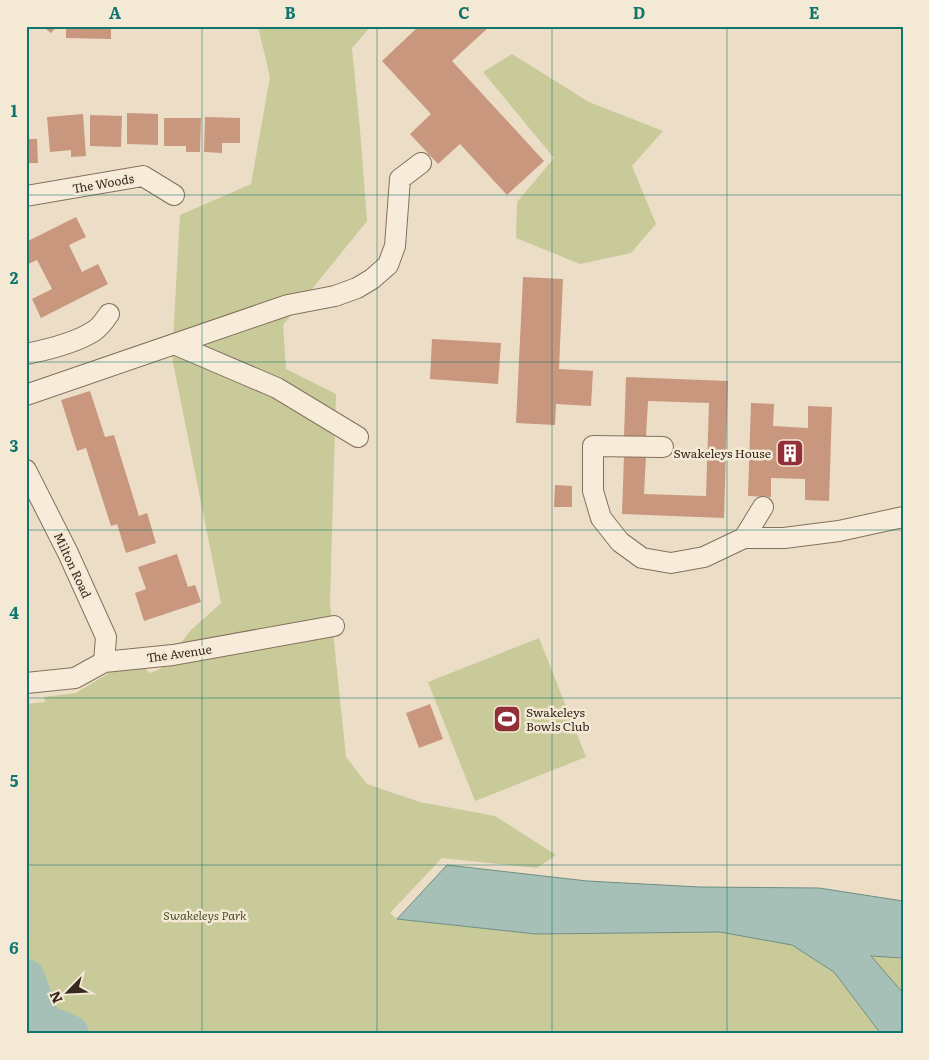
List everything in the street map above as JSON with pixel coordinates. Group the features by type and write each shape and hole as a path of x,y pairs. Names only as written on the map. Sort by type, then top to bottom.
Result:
{"street":[{"path":"26,395 288,305 335,296 357,288 372,279 388,265 395,246 400,179 420,163"},
{"name":"The Woods","path":"26,196 143,176 174,195"},
{"path":"26,354 86,335 102,324 109,314"},
{"path":"174,344 277,388 358,437"},
{"path":"663,447 593,446 593,491 601,518 620,542 642,558 671,563 704,557 744,538 784,538 839,531 903,517"},
{"name":"Milton Road","path":"26,470 68,553 106,637 104,662"},
{"path":"744,538 763,507"},
{"name":"The Avenue","path":"26,683 75,678 104,662 173,655 334,626"}],"green space":[{"name":"Swakeleys Park","path":"258,26 371,26 352,48 367,221 283,325 286,369 336,394 330,603 346,757 367,784 420,802 495,816 556,855 537,868 442,858 390,913 397,919 536,934 720,932 792,945 834,972 881,1034 26,1034 26,704 45,702 44,697 76,693 133,658 150,673 160,669 191,630 221,603 172,357 180,215 251,184 270,77"},
{"path":"512,54 589,102 663,131 632,166 656,224 631,253 580,264 516,238 517,202 554,158 483,72"},
{"name":"Swakeleys Bowls Club","path":"539,638 586,757 475,801 428,682"},
{"path":"871,956 903,958 903,993"}],"water":[{"path":"447,865 587,881 700,887 819,888 903,901 903,958 871,956 903,993 903,1034 881,1034 834,972 792,945 720,932 536,934 397,919"}],"building":[{"path":"42,26 57,26 51,33"},
{"path":"66,26 111,26 111,39 66,38"},
{"path":"419,26 490,26 452,61 544,161 507,195 460,144 438,164 410,134 431,114 382,61"},
{"path":"127,113 158,114 158,145 127,144"},
{"path":"83,114 86,156 71,157 71,150 50,152 47,117"},
{"path":"90,115 122,116 121,147 90,146"},
{"path":"205,117 240,118 240,143 222,143 222,153 204,152"},
{"path":"164,118 201,118 200,152 186,152 186,146 164,146"},
{"path":"26,139 37,139 38,163 26,163"},
{"path":"76,217 86,237 69,245 82,272 98,264 108,284 41,318 32,299 52,289 37,260 26,265 26,242"},
{"path":"523,277 563,279 559,369 593,371 591,406 556,404 555,425 516,423"},
{"path":"432,339 501,343 498,384 430,379"},
{"path":"626,377 728,381 724,518 622,514 624,455 646,456 644,494 706,496 709,403 648,401 646,437 624,436"},
{"path":"90,391 105,437 114,435 139,516 147,513 156,543 126,553 117,524 111,526 86,448 77,451 61,400"},
{"name":"Swakeleys House","path":"751,403 774,404 773,426 808,428 808,406 832,407 829,501 805,500 805,479 771,478 771,497 748,496"},
{"path":"555,485 572,486 572,507 554,507"},
{"path":"177,554 188,587 195,585 201,602 144,621 135,593 146,589 138,567"},
{"path":"430,704 443,739 419,748 406,713"}],"waterway":[{"path":"26,978 42,1022 70,1034"}],"place":[{"name":"Swakeleys House","path":"790,453"},
{"name":"Swakeleys Bowls Club","path":"507,719"}]}
